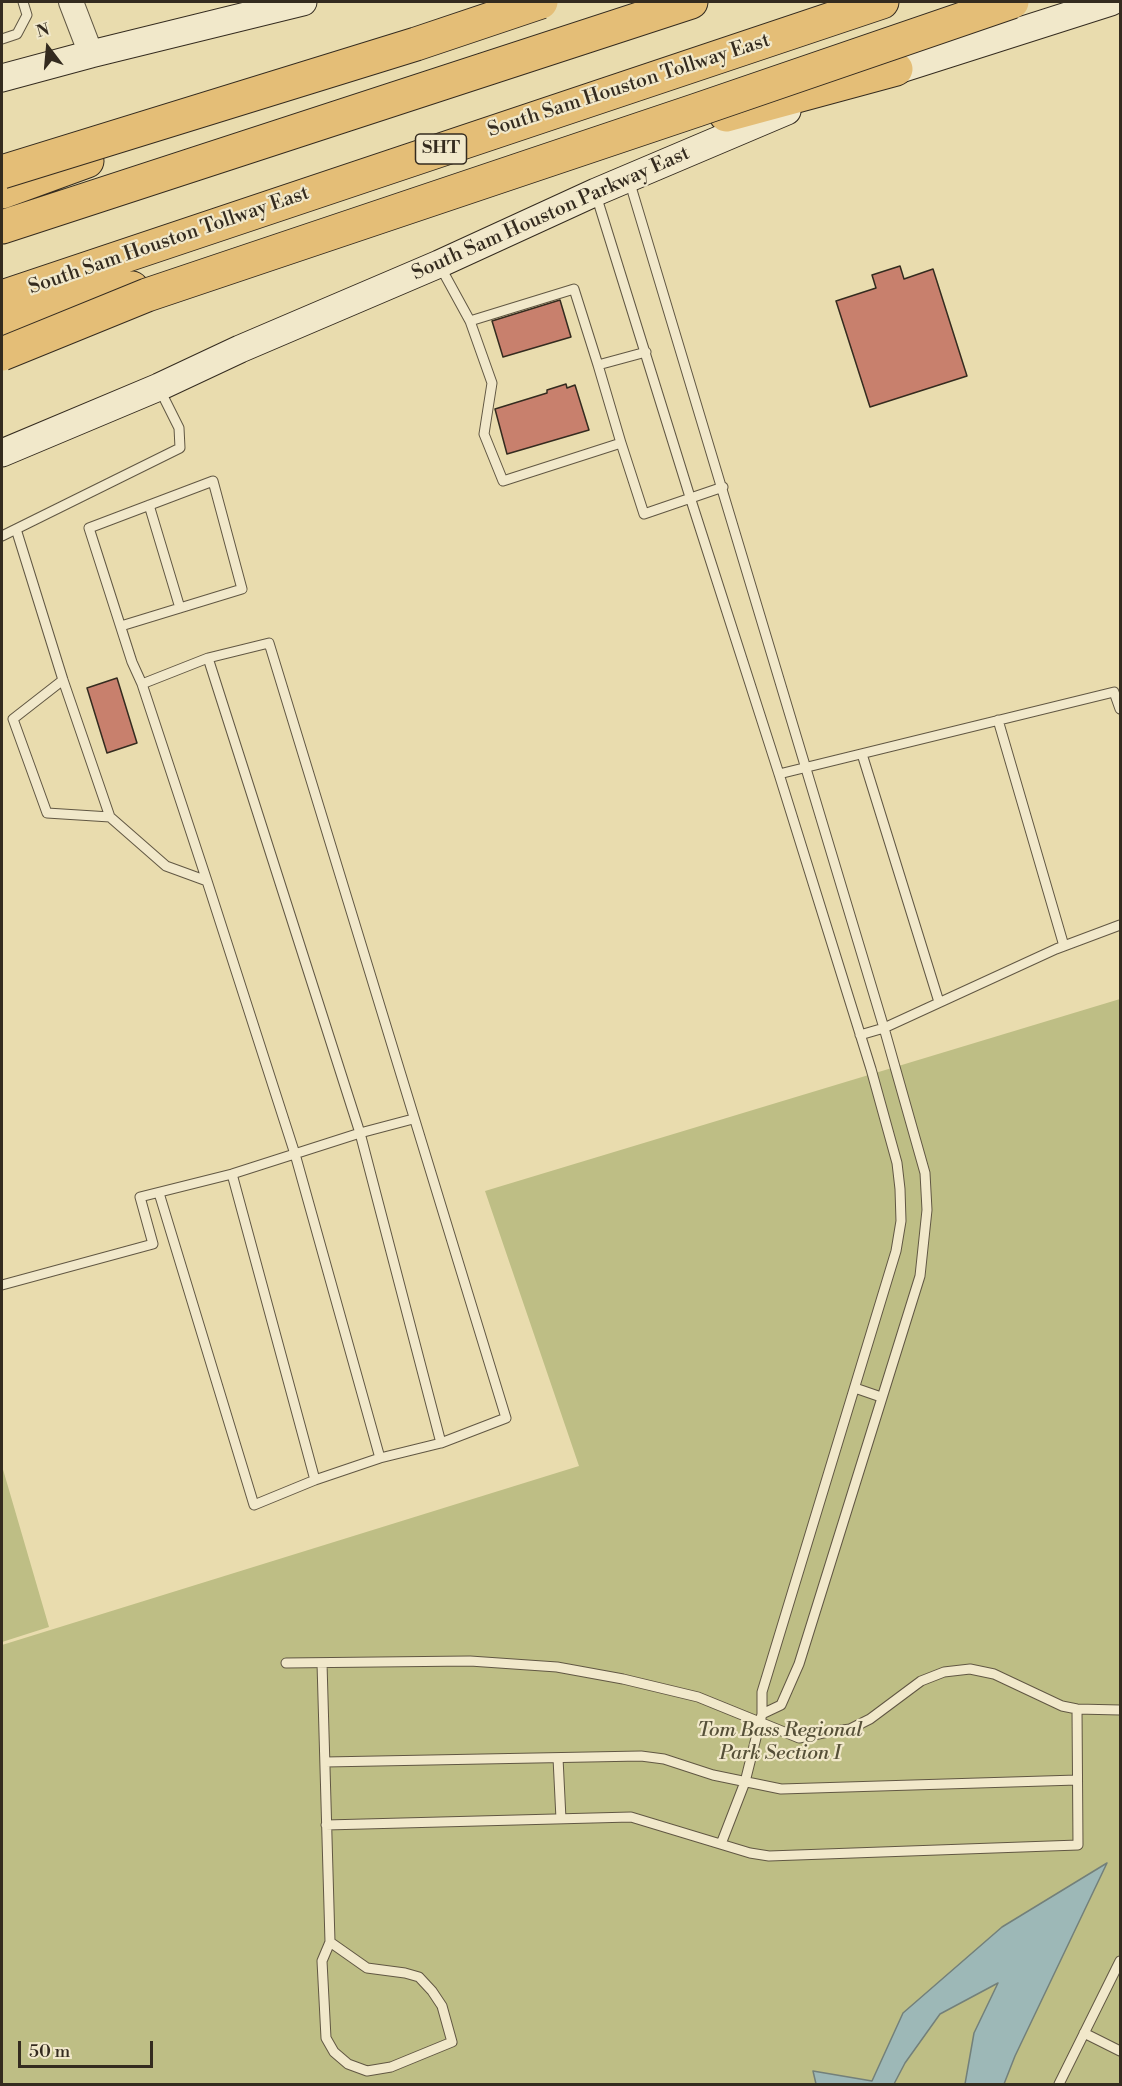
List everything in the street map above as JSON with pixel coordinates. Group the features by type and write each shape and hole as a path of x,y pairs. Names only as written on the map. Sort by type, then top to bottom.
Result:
{"highway":[{"path":"2,192 520,2"},
{"path":"2,172 416,44 541,2"},
{"path":"2,227 691,2"},
{"name":"South Sam Houston Tollway East","path":"2,297 882,2"},
{"path":"2,354 147,295 1012,2"},
{"path":"2,326 590,153 897,69"}],"main road":[{"path":"2,78 303,2"},
{"name":"South Sam Houston Parkway East","path":"2,453 159,387 240,349 439,264 596,192 740,130 897,69 1111,2"}],"street":[{"path":"71,2 91,54"}],"lane":[{"path":"2,39 17,34 27,15 23,2"},
{"path":"629,179 723,487 925,1173 927,1210 920,1276 799,1664 781,1705 761,1718"},
{"path":"596,192 860,1035 897,1162 902,1221 896,1251 762,1692 761,1718 745,1782 721,1844"},
{"path":"439,264 470,321 492,383 484,434 503,481 621,443"},
{"path":"470,321 574,289 644,514 723,487"},
{"path":"598,365 646,352"},
{"path":"2,536 180,448 179,428 159,387"},
{"path":"121,626 242,589 213,481 89,528 132,662 142,684 207,881 295,1154 380,1458"},
{"path":"149,505 180,608"},
{"path":"16,530 63,680 110,817 166,866 207,881"},
{"path":"142,684 208,658 269,643 506,1418 441,1443 380,1458 315,1480 254,1505 159,1193"},
{"path":"208,658 360,1133 441,1443"},
{"path":"63,680 13,719 47,813 110,817"},
{"path":"779,774 1114,692 1120,709"},
{"path":"998,720 1065,945"},
{"path":"862,754 939,1002"},
{"path":"860,1035 884,1028 1065,945 1120,926"},
{"path":"2,1285 153,1244 140,1197 232,1174 360,1133 413,1119"},
{"path":"232,1174 315,1480"},
{"path":"855,1388 881,1397"},
{"path":"285,1663 470,1661 557,1667 623,1679 698,1697 761,1718 799,1738 850,1729 870,1719 921,1681 944,1672 970,1669 994,1674 1062,1706 1077,1709 1120,1710"},
{"path":"322,1663 330,1942 322,1961 326,2038 334,2052 348,2064 367,2071 391,2067 452,2042 442,2006 419,1977 367,1968 330,1942"},
{"path":"326,1825 631,1817 769,1856 1078,1845 1077,1709"},
{"path":"325,1762 641,1756 664,1759 713,1775 782,1789 1077,1780"},
{"path":"558,1758 561,1819"},
{"path":"1059,2085 1120,1961"},
{"path":"1084,2033 1120,2051"}],"green space":[{"name":"Tom Bass Regional Park Section I","path":"1120,999 1120,2084 2,2084 2,1645 579,1466 485,1191"},
{"path":"2,1466 49,1627 2,1642"}],"water":[{"path":"1107,1863 1015,2056 1004,2084 965,2084 974,2033 998,1983 940,2014 905,2063 894,2084 816,2084 813,2071 872,2081 903,2013 1002,1927"}],"building":[{"path":"900,266 904,279 933,269 967,376 870,407 836,301 876,288 872,275"},
{"path":"560,300 571,337 503,357 492,321"},
{"path":"566,384 567,388 575,385 589,430 507,454 495,409 547,393 547,390"},
{"path":"117,678 137,743 107,753 87,688"}]}
